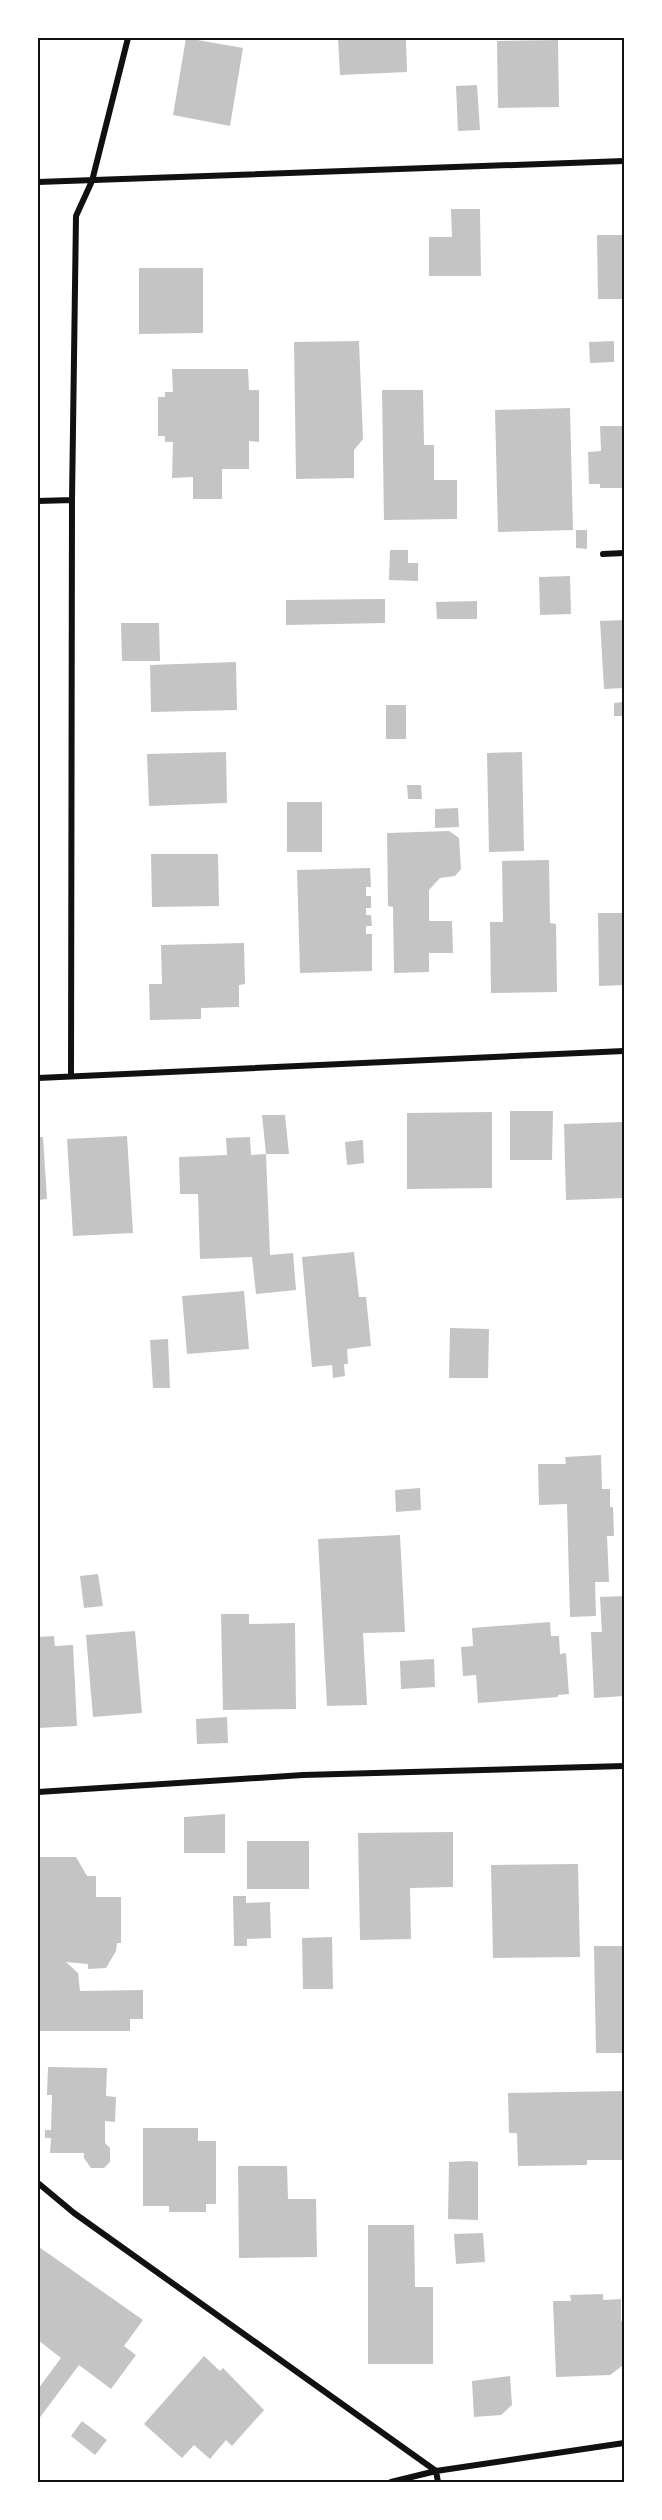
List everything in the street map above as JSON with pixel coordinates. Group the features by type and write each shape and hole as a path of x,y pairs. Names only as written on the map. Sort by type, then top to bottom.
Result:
{"street":[{"path":"71,1076 72,500 76,216 92,181 128,38"},
{"path":"38,182 624,161"},
{"path":"38,501 72,500"},
{"path":"603,554 624,553"},
{"path":"38,1078 624,1051"},
{"path":"38,1792 303,1775 624,1766"},
{"path":"38,2183 74,2213 436,2471 438,2482"},
{"path":"391,2482 436,2471 624,2443"}],"building":[{"path":"186,38 243,48 230,126 173,115"},
{"path":"338,38 406,38 407,72 340,75"},
{"path":"558,40 559,107 498,108 497,41"},
{"path":"477,85 480,130 458,131 456,86"},
{"path":"451,209 480,209 481,276 429,276 429,237 452,237"},
{"path":"597,235 624,235 624,299 598,299"},
{"path":"139,268 203,268 203,333 139,334"},
{"path":"359,341 363,439 354,450 354,478 296,479 294,342"},
{"path":"614,341 614,362 590,363 589,342"},
{"path":"172,369 248,369 249,390 259,390 259,442 249,441 249,469 222,469 222,499 193,499 193,477 172,478 173,442 165,442 165,436 158,436 158,397 165,397 165,392 173,392"},
{"path":"382,390 423,390 424,445 434,445 434,480 457,480 457,519 384,520"},
{"path":"570,408 573,530 498,532 495,410"},
{"path":"600,426 624,426 624,488 600,488 600,484 589,484 588,452 601,451"},
{"path":"576,530 587,530 587,549 576,548"},
{"path":"390,550 408,550 408,563 418,563 418,581 389,580"},
{"path":"570,576 571,614 540,615 539,577"},
{"path":"385,599 385,623 286,625 286,600"},
{"path":"477,601 477,619 437,619 436,602"},
{"path":"624,620 624,688 604,689 600,621"},
{"path":"121,623 159,623 160,661 122,661"},
{"path":"236,662 237,710 151,712 150,665"},
{"path":"624,702 624,716 614,716 614,703"},
{"path":"386,705 406,705 406,739 386,739"},
{"path":"226,752 227,803 149,806 147,754"},
{"path":"522,752 524,851 489,852 487,753"},
{"path":"407,785 421,785 422,799 408,799"},
{"path":"287,802 322,802 322,852 287,852"},
{"path":"458,808 459,827 435,828 435,809"},
{"path":"449,831 459,838 461,869 455,876 440,878 429,890 429,921 452,921 453,953 429,953 429,972 394,973 393,907 388,906 387,833"},
{"path":"151,854 218,854 219,906 152,907"},
{"path":"549,860 550,923 556,924 557,992 491,993 490,922 503,922 502,861"},
{"path":"370,868 371,887 366,887 366,896 371,896 371,908 366,908 366,915 371,915 372,926 366,926 366,934 372,934 372,971 300,973 297,870"},
{"path":"598,913 624,913 624,985 599,986"},
{"path":"244,943 245,984 239,985 239,1007 201,1008 201,1019 150,1020 149,984 162,984 161,945"},
{"path":"510,1111 553,1111 552,1160 510,1160"},
{"path":"492,1112 492,1188 407,1189 407,1113"},
{"path":"262,1115 285,1115 289,1154 266,1154"},
{"path":"624,1122 624,1198 566,1200 564,1124"},
{"path":"127,1136 133,1233 73,1236 67,1139"},
{"path":"38,1137 43,1137 47,1199 38,1200"},
{"path":"250,1137 251,1155 266,1154 270,1255 293,1253 296,1290 256,1294 252,1257 200,1259 198,1194 180,1194 179,1157 227,1155 226,1138"},
{"path":"363,1140 364,1163 347,1165 345,1142"},
{"path":"354,1252 359,1297 366,1297 371,1346 347,1349 348,1364 344,1364 345,1376 333,1378 332,1365 312,1367 302,1257"},
{"path":"244,1291 249,1349 187,1354 182,1296"},
{"path":"450,1328 489,1329 488,1378 449,1378"},
{"path":"168,1339 170,1388 153,1388 150,1340"},
{"path":"601,1455 602,1489 610,1489 610,1507 613,1507 614,1536 607,1536 609,1582 595,1582 596,1616 570,1617 567,1504 539,1505 538,1464 566,1464 565,1457"},
{"path":"420,1488 421,1510 396,1512 395,1490"},
{"path":"400,1535 405,1632 363,1633 367,1705 327,1706 318,1539"},
{"path":"98,1574 103,1606 84,1608 80,1576"},
{"path":"624,1596 624,1696 594,1698 591,1632 602,1632 600,1597"},
{"path":"221,1614 249,1614 249,1624 295,1623 296,1709 223,1710"},
{"path":"550,1622 551,1636 559,1636 560,1654 566,1653 569,1694 558,1695 558,1697 478,1703 476,1675 463,1676 461,1647 473,1646 472,1628"},
{"path":"135,1631 142,1713 93,1717 86,1635"},
{"path":"54,1636 55,1646 73,1645 77,1726 38,1728 38,1637"},
{"path":"434,1659 435,1687 401,1689 400,1661"},
{"path":"227,1717 228,1743 197,1744 196,1719"},
{"path":"225,1814 225,1853 184,1853 184,1817"},
{"path":"453,1832 453,1887 410,1888 411,1939 360,1940 358,1833"},
{"path":"247,1841 309,1841 309,1889 247,1889"},
{"path":"38,1857 76,1857 87,1876 96,1876 96,1897 121,1897 121,1943 117,1943 116,1951 106,1968 88,1969 88,1964 66,1962 78,1973 80,1991 143,1990 143,2019 130,2019 130,2031 38,2031"},
{"path":"578,1864 580,1957 493,1958 491,1865"},
{"path":"233,1896 246,1896 246,1903 270,1902 271,1938 247,1939 247,1946 234,1946"},
{"path":"332,1937 333,1989 303,1989 302,1938"},
{"path":"594,1946 624,1946 624,2053 596,2053"},
{"path":"48,2067 107,2068 106,2096 116,2097 115,2122 105,2121 105,2143 110,2148 110,2162 104,2168 91,2168 84,2158 84,2153 50,2153 51,2138 45,2138 45,2130 51,2130 52,2095 47,2095"},
{"path":"624,2091 624,2160 587,2160 587,2165 518,2166 517,2133 509,2133 508,2093"},
{"path":"143,2128 198,2128 198,2141 216,2141 216,2204 206,2204 206,2212 169,2212 169,2206 143,2206"},
{"path":"449,2162 478,2162 478,2220 448,2219"},
{"path":"238,2166 287,2166 288,2199 316,2199 317,2257 239,2258"},
{"path":"368,2225 414,2225 415,2287 433,2287 433,2364 368,2364"},
{"path":"483,2233 485,2262 456,2264 454,2234"},
{"path":"39,2247 143,2320 124,2346 136,2355 111,2389 79,2365 38,2420 38,2389 61,2358 38,2340"},
{"path":"603,2294 603,2300 621,2299 621,2321 624,2321 622,2366 610,2375 556,2377 553,2301 571,2301 570,2295"},
{"path":"204,2356 220,2371 223,2368 264,2410 232,2446 226,2440 210,2459 194,2445 182,2458 144,2424"},
{"path":"510,2376 512,2405 501,2415 474,2417 472,2381"},
{"path":"82,2421 107,2440 95,2455 71,2436"}]}
